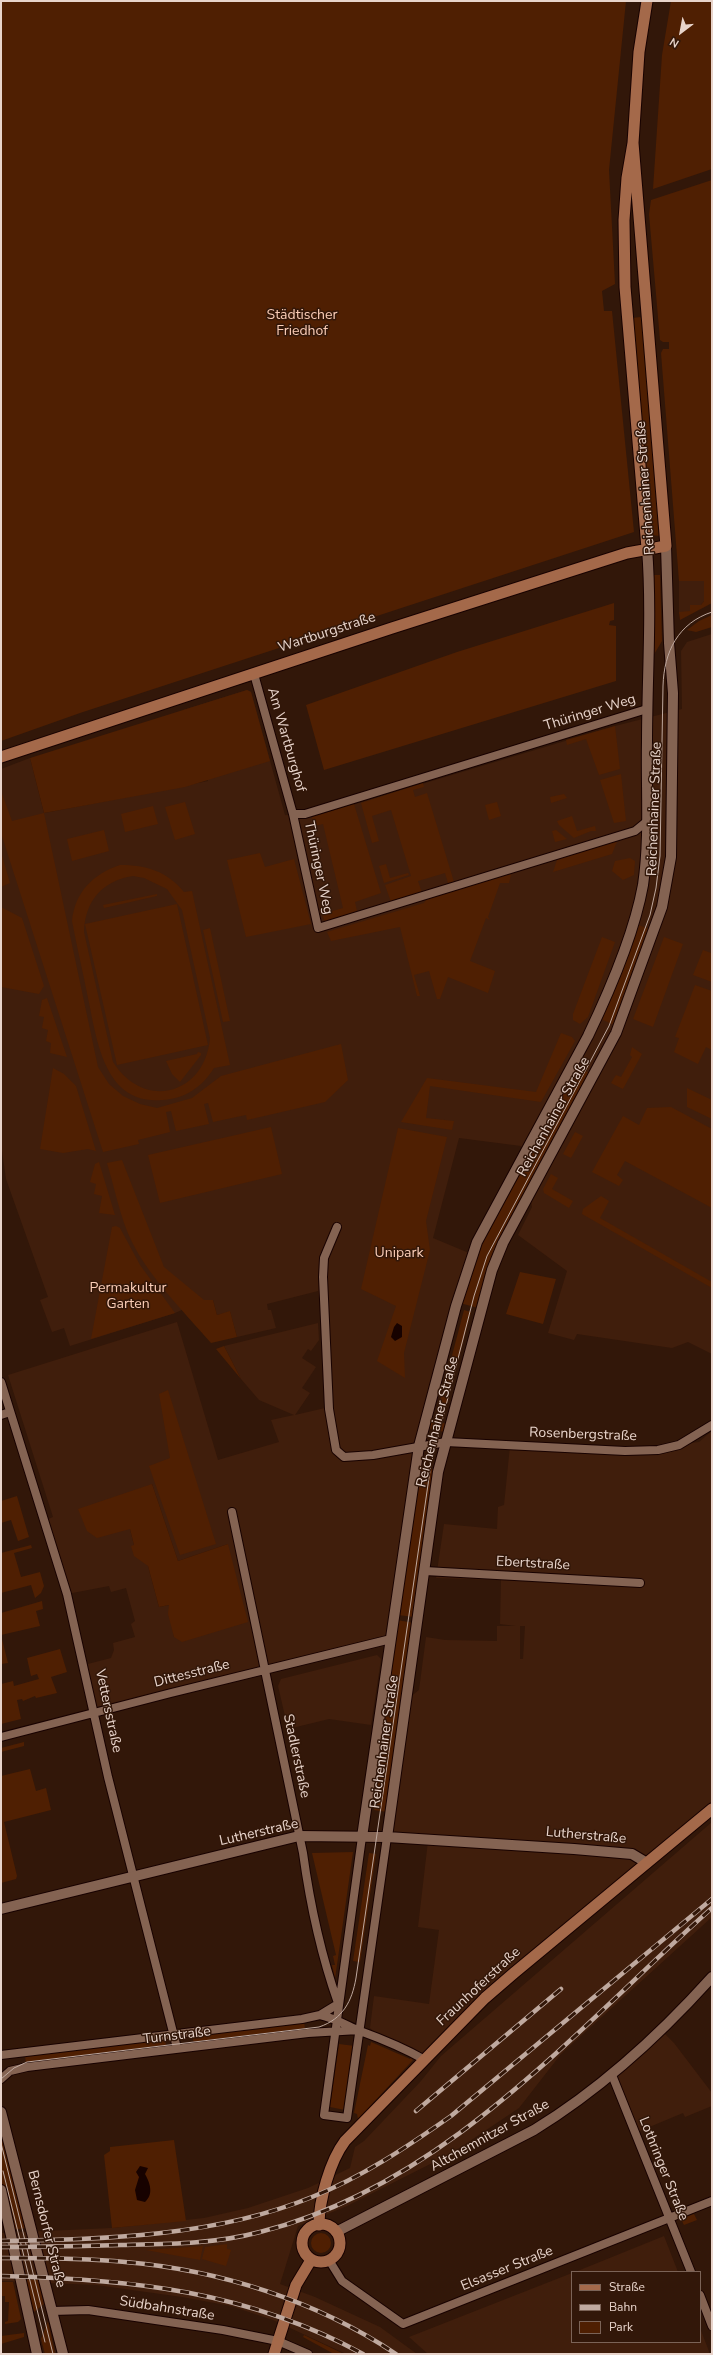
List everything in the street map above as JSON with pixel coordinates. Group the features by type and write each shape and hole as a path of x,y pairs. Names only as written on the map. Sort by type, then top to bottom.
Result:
{"main road":[{"name":"Reichenhainer Straße","path":"647,1 639,52 633,143 625,201 625,287 647,548"},
{"name":"Reichenhainer Straße","path":"633,143 666,546"},
{"name":"Wartburgstraße","path":"1,757 392,628 647,548 666,546"},
{"name":"Fraunhoferstraße","path":"318,2225 319,2213 337,2152 425,2060 514,1973 712,1809"},
{"path":"318,2225 328,2226 336,2232 339,2241 339,2249 329,2260 321,2262 312,2260 304,2252 303,2239 310,2228 318,2225"},
{"path":"274,2354 296,2285 312,2260"}],"street":[{"name":"Reichenhainer Straße","path":"647,548 650,620 647,710 646,822 643,884 624,949 588,1036 473,1251 456,1306 419,1446 334,2031 324,2115 347,2118 438,1472 480,1312 495,1260 616,1033 662,907 671,857 673,693 669,639 666,546"},
{"name":"Am Wartburghof","path":"254,674 293,814"},
{"name":"Thüringer Weg","path":"646,822 635,830 318,928 293,814 305,814 647,710"},
{"name":"Reichenhainer Straße","path":"337,1227 324,1258 323,1277 329,1409 336,1450 344,1457 350,1458 419,1446"},
{"name":"Vettersstraße","path":"1,1382 62,1578 177,2048"},
{"path":"1,1415 10,1412"},
{"name":"Rosenbergstraße","path":"419,1446 446,1442 625,1451 658,1450 679,1446 712,1425"},
{"name":"Stadlerstraße","path":"232,1512 299,1836 308,1888 326,1970 338,2004"},
{"name":"Ebertstraße","path":"424,1571 640,1583"},
{"name":"Dittesstraße","path":"1,1737 265,1669 391,1639"},
{"name":"Lutherstraße","path":"1,1909 299,1836 386,1837 632,1854 647,1863"},
{"name":"Altchemnitzer Straße","path":"336,2232 534,2130 612,2075 666,2028 712,1977"},
{"name":"Turnstraße","path":"1,2055 302,2019 320,2014 338,2004"},
{"name":"Turnstraße","path":"320,2014 336,2019 381,2038 425,2060"},
{"name":"Turnstraße","path":"1,2079 16,2068 177,2048 334,2031 359,2030"},
{"name":"Lothringer Straße","path":"612,2075 691,2271"},
{"name":"Bernsdorfer Straße","path":"1,2112 63,2354"},
{"path":"1,2190 37,2354"},
{"name":"Elsasser Straße","path":"329,2260 342,2281 402,2324 712,2201"},
{"path":"701,2298 712,2326"},
{"name":"Südbahnstraße","path":"52,2311 88,2310 216,2329 278,2341 308,2354"}],"shaded area":[{"path":"679,581 704,581 704,601 701,605 689,613 679,614"},
{"path":"712,634 712,1354 688,1342 672,1348 577,1334 574,1340 548,1333 567,1271 518,1235 532,1207 521,1146 459,1138 433,1238 469,1253 442,1349 385,1640 95,1713 84,1665 111,1658 114,1650 113,1643 135,1637 131,1624 135,1621 126,1588 111,1592 109,1586 67,1594 44,1521 53,1517 8,1375 177,1322 218,1460 279,1442 271,1420 294,1415 259,1400 241,1379 224,1346 318,1323 319,1340 311,1351 308,1349 302,1358 316,1367 302,1388 310,1393 295,1415 325,1408 323,1322 318,1291 267,1304 268,1310 271,1310 276,1328 237,1337 230,1312 217,1315 213,1300 204,1300 175,1313 70,1346 64,1328 52,1332 40,1300 48,1297 6,1179 1,1144 1,769 30,758 44,813 208,781 183,710 247,690 251,692 285,815 312,817 615,726 682,709 681,651 687,642","holes":["152,1484 178,1561 228,1544 174,1637 169,1605 159,1607 148,1566 134,1545 130,1529"]},
{"path":"397,1323 402,1326 402,1337 395,1341 391,1337"},
{"path":"712,1431 712,1809 575,1921 425,2060 381,2038 370,2028 374,1996 429,2004 439,1930 418,1927 428,1841 387,1837 409,1698 419,1690 426,1637 445,1640 497,1641 497,1626 516,1626 500,1624 501,1580 436,1578 444,1524 497,1529 498,1507 504,1505 510,1446 625,1451 699,1442","holes":["520,1626 525,1626 523,1659 520,1659"]},
{"path":"377,1655 381,1659 371,1725 329,1719 288,1729 278,1686 281,1679"},
{"path":"712,1822 712,1917 561,2054 519,2108 452,2153 347,2206 298,2226 280,2284 315,2297 380,2327 417,2354 346,2354 273,2320 231,2306 182,2297 96,2285 1,2281 1,2233 112,2228 204,2218 248,2208 308,2188 350,2168 355,2147 364,2141 421,2081 441,2056"},
{"path":"662,2031 674,2043 712,2093 712,2106 685,2117 683,2113 635,2133 612,2075"},
{"path":"140,2166 148,2168 145,2174 150,2185 150,2196 145,2202 137,2200 135,2190 139,2177 136,2172"},
{"path":"664,2236 678,2271 577,2271"},
{"path":"571,2273 571,2343 701,2343 701,2331 710,2354 428,2354 409,2337"}],"green space":[{"name":"Städtischer Friedhof","path":"1,1 626,1 609,170 615,284 602,291 604,311 612,311 634,532 80,713 1,741"},
{"path":"671,1 712,1 712,169 653,189 662,55"},
{"path":"712,180 712,603 680,620 679,612 690,611 690,605 701,605 704,601 704,581 679,581 661,353 663,349 669,349 669,342 663,342 660,340 649,214 651,200"},
{"path":"640,317 643,319 660,536 651,535 633,318"},
{"path":"652,575 660,575 662,641 653,656"},
{"path":"614,603 614,620 610,621 609,625 616,626 616,681 324,770 306,705 457,652"},
{"path":"712,615 712,627 696,632 687,630 699,621"},
{"path":"247,690 251,692 270,761 185,787 44,813 30,758"},
{"path":"615,726 620,769 599,775 586,739 567,745 566,740"},
{"path":"621,774 626,821 614,823 600,780"},
{"path":"423,783 424,787 413,790 415,797 427,793 454,882 448,883 445,873 418,881 422,893 391,902 385,885 411,876 391,810 372,816 379,841 372,843 361,803"},
{"path":"1,791 12,821 44,813 98,1067 109,1084 123,1096 140,1104 157,1108 192,1098 221,1076 341,1044 348,1080 325,1102 247,1120 246,1115 213,1122 208,1103 204,1104 209,1124 176,1131 171,1111 166,1112 170,1132 138,1140 139,1144 103,1152 1,833"},
{"path":"564,794 567,798 551,803 550,797"},
{"path":"185,802 195,834 175,840 165,807"},
{"path":"497,802 501,816 489,820 485,805"},
{"path":"354,804 381,893 355,902 357,911 325,922 322,914 343,908 323,824 314,826 312,817"},
{"path":"153,806 158,824 125,832 121,814"},
{"path":"572,816 577,831 595,826 596,831 591,831 574,838 559,825 557,821"},
{"path":"104,830 109,851 72,861 67,839"},
{"path":"556,830 567,839 555,842 552,831"},
{"path":"618,839 612,854 553,872 558,857"},
{"path":"1,852 10,883 1,887"},
{"path":"260,853 265,867 294,859 311,924 246,937 227,860"},
{"path":"630,858 635,861 634,875 623,880 612,871 615,861"},
{"path":"386,864 390,878 408,873 409,875 384,883 379,866"},
{"path":"120,865 147,868 163,874 184,892 192,891 230,1065 214,1068 204,1081 192,1091 178,1097 162,1100 143,1099 127,1092 115,1081 100,1050 72,921 77,901 81,893 94,879 110,869","holes":["133,876 144,878 167,889 182,910 210,1038 206,1057 197,1073 185,1084 171,1090 156,1091 141,1087 126,1077 113,1062 84,932 88,911 97,894 112,882"]},
{"path":"509,873 511,875 509,883 500,883 488,917 490,920 486,918 470,961 495,971 488,993 448,977 440,999 437,999 429,971 414,975 420,996 417,996 400,927 331,941 327,932 424,903 427,899"},
{"path":"157,894 157,896 104,908 103,905"},
{"path":"177,904 208,1045 117,1065 85,924"},
{"path":"1,907 22,918 44,986 39,994 1,987"},
{"path":"636,924 652,930 616,1026 601,1019"},
{"path":"210,928 230,1021 223,1022 203,930"},
{"path":"602,937 615,942 588,1017 580,1024 573,1020 573,1014"},
{"path":"664,937 683,944 653,1027 633,1019"},
{"path":"703,950 711,953 712,951 712,982 693,975"},
{"path":"695,985 712,991 712,1050 706,1047 698,1064 674,1052 679,1038 675,1037"},
{"path":"47,998 67,1057 50,1053 51,1043 46,1041 48,1030 42,1028 44,1017 39,1016 42,1000"},
{"path":"561,1033 572,1037 575,1041 541,1102 430,1086 426,1118 454,1121 452,1130 401,1122 427,1078 536,1092"},
{"path":"632,1047 642,1054 623,1089 611,1083 616,1075 621,1077 632,1057 630,1055"},
{"path":"198,1052 201,1053 201,1055 180,1082 172,1074 166,1061 197,1054"},
{"path":"576,1066 591,1074 553,1143 478,1308 460,1303 483,1239"},
{"path":"53,1068 64,1074 76,1086 96,1151 88,1149 63,1153 40,1149"},
{"path":"687,1088 712,1100 712,1119 687,1107"},
{"path":"671,1107 712,1129 712,1208 625,1161 617,1175 623,1180 619,1186 592,1172 623,1116 639,1125 647,1108"},
{"path":"271,1127 282,1174 160,1203 148,1155"},
{"name":"Unipark","path":"398,1128 447,1137 426,1221 430,1250 404,1353 405,1378 377,1361 396,1306 361,1289"},
{"path":"575,1132 583,1136 571,1158 563,1154"},
{"path":"122,1160 164,1267 204,1300 213,1300 217,1315 230,1311 237,1337 211,1343 168,1295 139,1255 124,1223 107,1163"},
{"path":"99,1162 115,1215 99,1213 102,1196 94,1194 96,1184 90,1182 95,1164"},
{"path":"551,1174 558,1178 552,1189 573,1201 569,1208 544,1193 543,1189"},
{"path":"601,1196 609,1201 600,1218 712,1282 712,1288 582,1214 583,1209"},
{"name":"Permakultur Garten","path":"116,1226 120,1228 140,1265 175,1313 91,1339 112,1227"},
{"path":"520,1272 556,1279 543,1324 506,1314"},
{"path":"464,1310 471,1312 443,1418 436,1416"},
{"path":"224,1346 241,1379 216,1349"},
{"path":"168,1390 216,1544 180,1555 149,1466 170,1458 159,1394"},
{"path":"429,1420 447,1424 444,1432 428,1428"},
{"path":"419,1467 435,1470 414,1617 398,1615"},
{"path":"152,1484 178,1561 228,1544 248,1622 182,1642 174,1637 168,1614 169,1605 159,1607 148,1566 134,1556 131,1546 134,1545 130,1529 97,1538 87,1531 78,1509"},
{"path":"17,1496 29,1537 18,1541 11,1520 1,1523 1,1501"},
{"path":"31,1545 32,1548 14,1553 21,1577 40,1572 44,1586 41,1593 35,1598 31,1585 1,1593 1,1553"},
{"path":"42,1601 43,1609 36,1611 40,1626 1,1635 1,1613"},
{"path":"397,1620 414,1623 387,1812 374,1810 381,1761 380,1741"},
{"path":"1,1635 8,1663 1,1664"},
{"path":"60,1649 67,1672 51,1677 57,1693 36,1698 35,1696 23,1701 22,1699 17,1700 21,1719 1,1724 1,1684 13,1681 14,1686 39,1679 37,1674 31,1676 27,1658"},
{"path":"24,1742 24,1746 1,1752 1,1748"},
{"path":"30,1769 36,1791 46,1788 51,1810 4,1822 17,1876 16,1879 1,1883 1,1776"},
{"path":"353,1852 335,1979 332,1965 335,1965 333,1956 336,1955 312,1853"},
{"path":"369,1853 376,1854 360,1962 353,1961"},
{"path":"304,2020 305,2030 194,2044 192,2034"},
{"path":"165,2038 166,2047 26,2065 25,2055"},
{"path":"371,2042 410,2059 411,2057 413,2060 358,2119 357,2114 354,2113 368,2045 370,2046"},
{"path":"339,2044 355,2046 345,2110 330,2107"},
{"path":"1,2128 25,2228 12,2230 1,2180"},
{"path":"174,2140 186,2221 112,2228 104,2155 110,2151 110,2147"},
{"path":"694,2214 697,2220 684,2225 681,2219"},
{"path":"321,2233 328,2236 331,2243 328,2250 321,2253 314,2250 311,2243 314,2236"},
{"path":"227,2244 227,2249 231,2250 226,2266 202,2259 205,2247"},
{"path":"203,2246 200,2260 146,2250"},
{"path":"25,2280 38,2280 44,2304 34,2312"},
{"path":"1,2282 13,2282 21,2319 18,2322 5,2324 5,2322 8,2321 9,2302 5,2302 5,2296 1,2296"},
{"path":"48,2321 55,2354 45,2354 41,2339"},
{"path":"24,2333 24,2337 1,2344 1,2336"},
{"path":"304,2335 344,2354 334,2354 303,2337"}],"tram line":[{"path":"1,2079 14,2068 27,2062 319,2027 334,2019 349,2002 356,1978 431,1464 474,1296 487,1256 609,1026 650,915 656,888 660,856 663,686 666,662 675,640 682,631 690,623 712,612"},
{"path":"1,2143 53,2354"},
{"path":"3,2171 45,2342"}],"railway":[{"path":"1,2241 119,2237 198,2228 275,2210 331,2189 384,2161 451,2116 712,1899"},
{"path":"1,2247 191,2243 226,2239 260,2232 327,2210 390,2179 449,2141 504,2098 558,2052 712,1908"},
{"path":"416,2111 561,1989"},
{"path":"1,2258 79,2259 125,2262 196,2272 266,2291 301,2304 334,2318 366,2335 396,2354"},
{"path":"1,2276 96,2281 142,2285 187,2292 232,2302 276,2316 319,2333 363,2354"}]}
